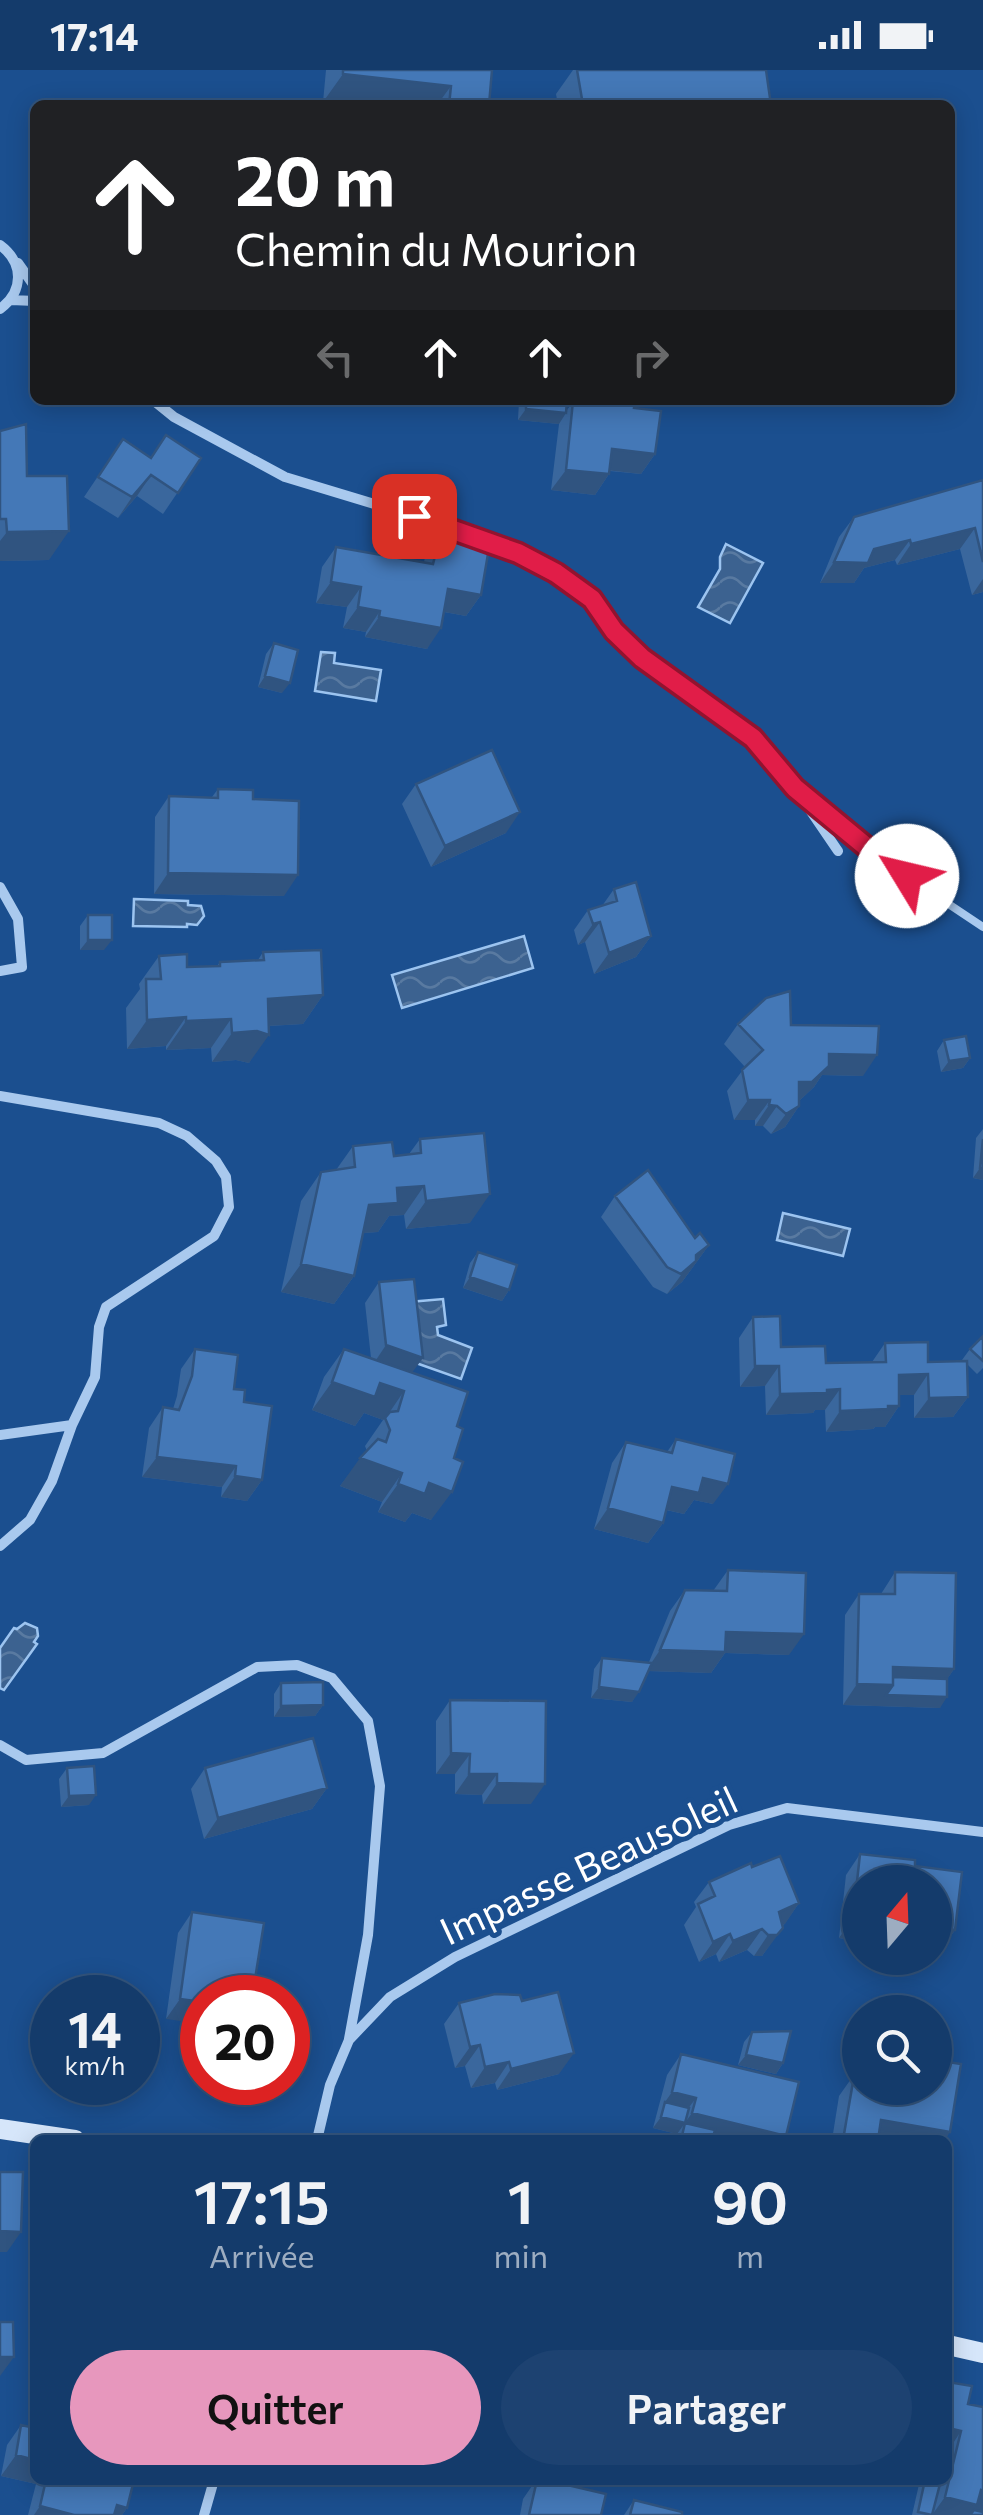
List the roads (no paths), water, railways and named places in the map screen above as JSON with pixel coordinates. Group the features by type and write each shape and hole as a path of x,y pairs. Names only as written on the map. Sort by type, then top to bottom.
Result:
{"street":[{"path":"0,245 30,280"},
{"path":"0,309 11,300 19,278 13,256"},
{"path":"11,300 30,301"},
{"path":"159,405 174,417 285,477 414,516 518,553 556,573 592,599 614,631 642,658 753,738 795,788 838,851"},
{"path":"0,887 18,919 22,967 0,972"},
{"path":"0,1096 159,1123 188,1136 216,1161 226,1177 229,1208 214,1236 106,1307 99,1328 95,1377 52,1481 30,1520 0,1546"},
{"path":"0,1435 72,1425"},
{"path":"0,1745 26,1760 103,1753 257,1667 297,1665 332,1678 368,1721 380,1786 368,1934 348,2040"},
{"name":"Impasse Beausoleil","path":"318,2135 330,2086 348,2040 390,1997 455,1956 729,1825 788,1808 983,1832"},
{"path":"0,2129 40,2135"},
{"path":"952,2345 983,2353"},
{"path":"204,2515 213,2485"}],"lane":[{"path":"795,788 881,859 983,927"}],"water":[{"path":"726,544 763,563 730,623 698,607 720,569"},
{"path":"321,652 335,653 334,663 381,670 376,701 315,691"},
{"path":"134,899 188,901 188,905 201,906 204,916 197,925 187,927 133,926"},
{"path":"524,936 533,968 402,1008 392,975"},
{"path":"783,1213 850,1229 843,1256 777,1240"},
{"path":"443,1299 446,1325 437,1327 438,1335 472,1348 461,1379 416,1363 409,1302"},
{"path":"25,1623 37,1628 37,1644 4,1690 0,1688 0,1648 14,1628"}]}
